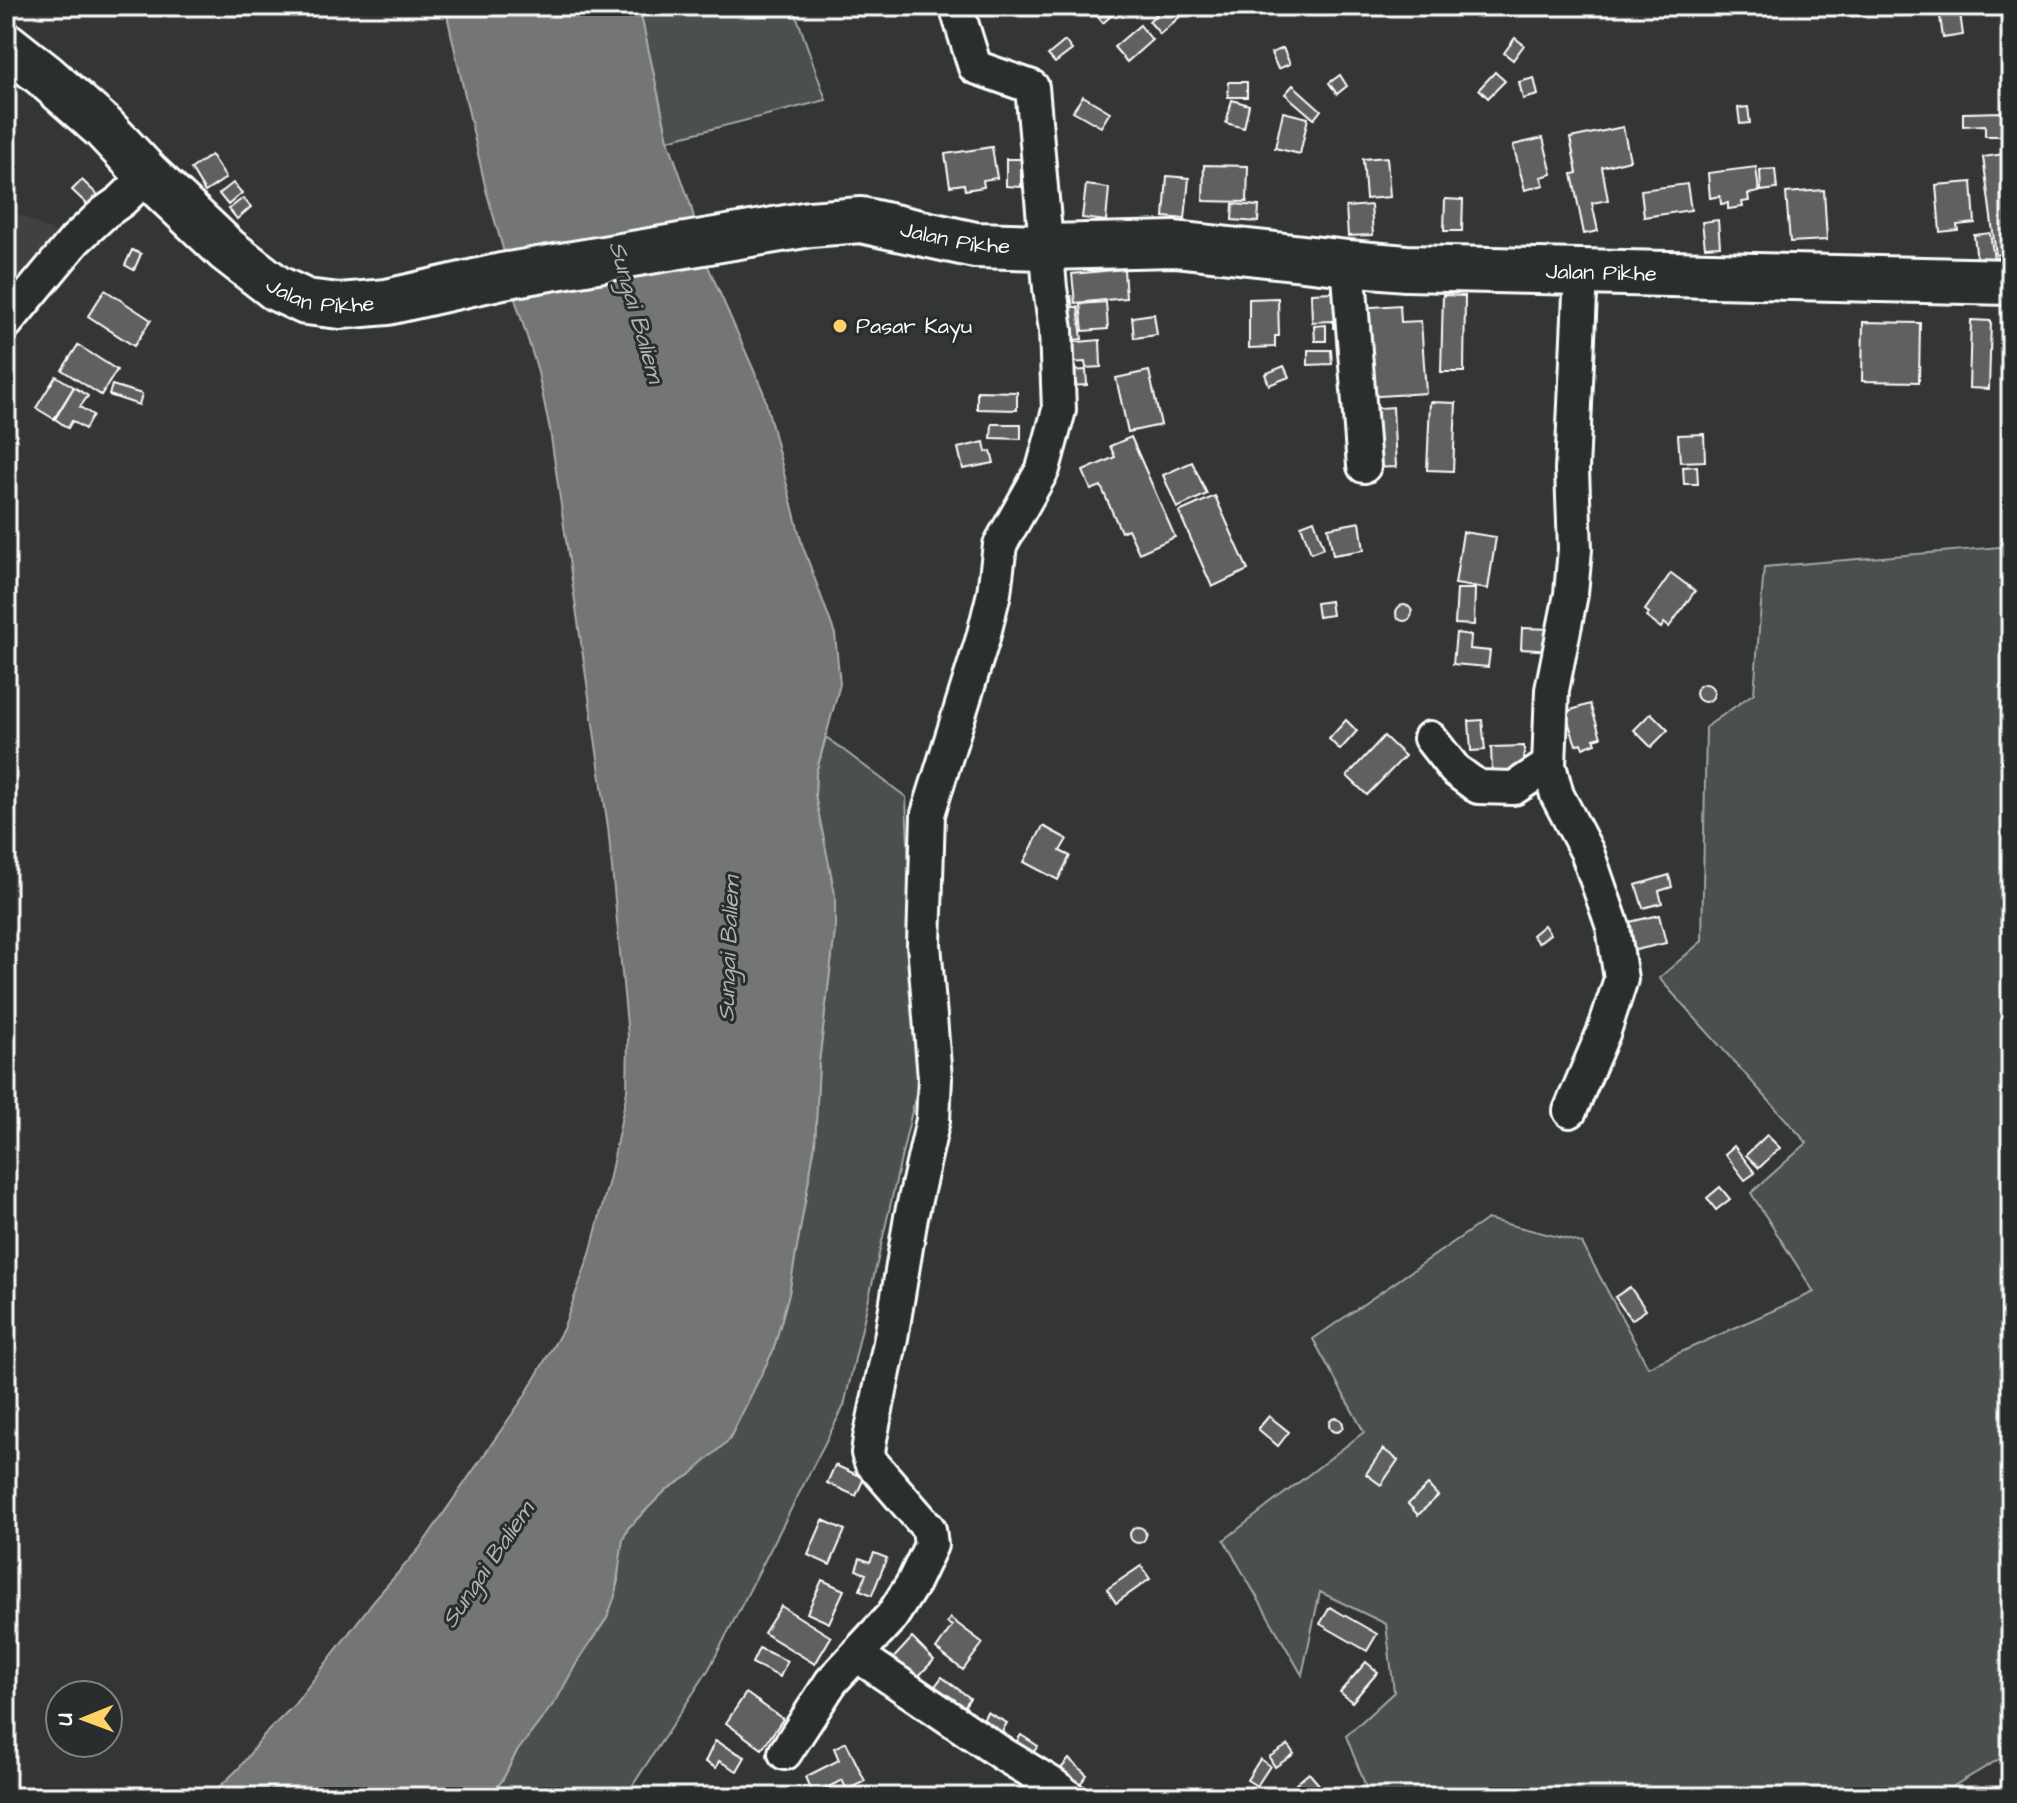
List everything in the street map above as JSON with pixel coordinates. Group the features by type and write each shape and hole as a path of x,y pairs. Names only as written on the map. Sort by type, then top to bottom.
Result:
{"highway":[{"name":"Jalan Pikhe","path":"6,45 104,128 227,250 276,288 306,302 340,306 387,302 502,276 810,224 861,220 975,245 1175,244 1406,268 2011,282"}],"street":[{"path":"785,1753 831,1682 892,1616 913,1583 931,1545 929,1529 871,1462 868,1453 911,1217 933,1120 935,1078 924,944 928,814 983,638 994,593 1000,545 1043,469 1059,410 1056,330 1032,87 975,67 956,6"},
{"path":"6,323 75,240 148,175"},
{"path":"1348,263 1364,466"},
{"path":"1570,1111 1604,1031 1621,979 1613,927 1587,852 1557,795 1549,765 1552,690 1571,594 1575,549 1572,470 1581,273"},
{"path":"1430,738 1455,770 1478,787 1514,788 1549,765"},
{"path":"857,1655 1069,1797"}],"shaded area":[{"path":"639,6 793,6 826,100 668,140"},
{"path":"6,208 66,238 6,313"},
{"path":"2011,546 2011,1752 1935,1797 1370,1797 1346,1736 1394,1692 1386,1624 1320,1592 1302,1675 1224,1540 1364,1432 1313,1339 1487,1219 1582,1243 1648,1367 1814,1292 1751,1193 1807,1143 1659,978 1702,941 1706,727 1754,693 1764,567"},
{"path":"826,737 906,797 918,1085 844,1406 709,1669 625,1797 489,1797 607,1618 618,1581 619,1556 628,1528 666,1490 690,1475 754,1387 773,1351 789,1293 815,1144 819,1062 835,931 815,795 816,773"}],"water":[{"name":"Sungai Baliem","path":"445,6 639,6 668,140 707,264 763,391 802,544 835,634 840,684 816,773 815,795 835,894 835,931 819,1062 815,1144 789,1293 773,1351 729,1440 690,1475 666,1490 628,1528 623,1539 615,1596 607,1618 580,1657 557,1699 516,1753 503,1779 489,1797 209,1797 294,1705 375,1599 419,1549 524,1397 563,1329 590,1254 627,1091 628,1036 608,827 550,430 537,368 486,190"}],"building":[{"path":"1101,6 1122,6 1103,23 1094,12"},
{"path":"1173,6 1183,14 1160,34 1149,21 1164,7 1167,11"},
{"path":"1959,6 1963,35 1943,38 1939,9"},
{"path":"1140,25 1152,40 1127,62 1114,47"},
{"path":"1515,38 1524,45 1513,60 1504,53"},
{"path":"1065,41 1072,50 1055,63 1048,55"},
{"path":"1283,48 1290,64 1278,69 1271,53"},
{"path":"1495,72 1505,81 1488,98 1479,89"},
{"path":"1340,75 1347,86 1337,94 1329,83"},
{"path":"1534,78 1538,95 1523,99 1519,82"},
{"path":"1229,82 1247,82 1247,97 1228,97"},
{"path":"1293,85 1321,110 1314,119 1285,94"},
{"path":"1083,96 1110,112 1101,127 1073,111"},
{"path":"1232,100 1249,105 1244,128 1226,123"},
{"path":"1748,107 1750,123 1740,124 1738,108"},
{"path":"1283,112 1308,118 1300,154 1275,148"},
{"path":"2004,112 2005,136 1985,136 1985,125 1963,126 1963,113"},
{"path":"1623,127 1630,160 1602,167 1608,200 1592,203 1598,231 1584,234 1572,174 1577,173 1570,138"},
{"path":"1543,138 1552,174 1541,177 1544,185 1525,190 1513,145"},
{"path":"992,147 997,178 983,180 984,187 965,190 964,184 950,186 945,154"},
{"path":"2011,153 2011,253 1996,255 1983,157"},
{"path":"211,155 226,178 205,192 191,169"},
{"path":"1387,157 1390,197 1366,199 1363,159"},
{"path":"1006,159 1021,159 1021,187 1006,186"},
{"path":"1204,165 1248,166 1247,202 1203,201"},
{"path":"1756,167 1759,192 1748,194 1749,201 1742,202 1743,207 1728,209 1728,203 1721,204 1720,196 1710,198 1708,173"},
{"path":"1775,169 1777,189 1761,191 1760,170"},
{"path":"1167,176 1189,178 1185,219 1164,217"},
{"path":"82,180 101,198 91,208 72,190"},
{"path":"1972,182 1975,223 1957,225 1958,230 1940,232 1936,185"},
{"path":"233,183 242,193 228,205 219,194"},
{"path":"1687,184 1691,210 1644,217 1641,190"},
{"path":"1086,185 1109,188 1106,221 1082,218"},
{"path":"1824,190 1827,240 1790,242 1786,193"},
{"path":"243,198 251,207 237,219 229,209"},
{"path":"1445,199 1463,200 1462,231 1444,231"},
{"path":"1233,204 1259,206 1258,222 1232,220"},
{"path":"1371,205 1373,235 1348,236 1346,207"},
{"path":"1718,220 1720,246 1705,247 1702,222"},
{"path":"1990,233 1994,259 1977,261 1974,235"},
{"path":"132,250 141,254 134,270 125,265"},
{"path":"1124,269 1126,298 1075,303 1072,274"},
{"path":"1332,288 1345,288 1346,328 1333,328 1333,321 1312,322 1311,293 1332,292"},
{"path":"105,290 151,320 134,346 88,316"},
{"path":"1443,295 1465,296 1464,372 1441,372"},
{"path":"1071,296 1073,307 1078,307 1082,339 1064,341 1059,297"},
{"path":"1278,298 1279,336 1275,336 1275,347 1249,348 1249,299"},
{"path":"1106,302 1108,329 1083,331 1080,304"},
{"path":"1400,305 1401,322 1421,321 1426,393 1364,397 1359,308"},
{"path":"1154,314 1157,335 1134,338 1132,317"},
{"path":"1971,320 1991,321 1989,389 1969,388"},
{"path":"1863,322 1920,323 1919,382 1862,381"},
{"path":"1326,325 1326,341 1315,341 1314,326"},
{"path":"1100,340 1101,367 1086,368 1085,362 1068,363 1066,343"},
{"path":"78,345 117,370 101,395 62,370"},
{"path":"1308,350 1331,350 1332,364 1308,365"},
{"path":"1284,366 1289,377 1269,385 1265,374"},
{"path":"1086,370 1087,385 1069,386 1068,371"},
{"path":"1149,371 1161,425 1128,432 1116,378"},
{"path":"56,376 74,387 54,419 36,408"},
{"path":"112,385 142,394 139,405 109,395"},
{"path":"74,387 88,396 80,407 93,415 85,429 72,421 68,428 55,419"},
{"path":"977,391 1017,392 1017,410 977,409"},
{"path":"1430,402 1456,403 1453,471 1427,470"},
{"path":"1393,407 1396,467 1371,468 1367,409"},
{"path":"992,424 1021,424 1021,439 991,438"},
{"path":"1704,434 1705,461 1680,462 1678,435"},
{"path":"1131,437 1175,537 1139,553 1128,529 1121,532 1101,486 1091,490 1083,471 1115,457 1110,446"},
{"path":"984,442 986,452 991,451 994,463 963,469 958,448"},
{"path":"1192,462 1207,494 1177,508 1163,475"},
{"path":"1697,466 1698,484 1684,484 1683,467"},
{"path":"1215,496 1248,570 1212,587 1179,512"},
{"path":"1314,520 1324,548 1311,553 1301,525"},
{"path":"1360,522 1364,550 1333,555 1328,528"},
{"path":"1463,532 1496,537 1488,589 1455,584"},
{"path":"1671,573 1695,591 1669,627 1664,623 1661,628 1646,617 1649,613 1645,610"},
{"path":"1457,589 1475,589 1474,625 1455,624"},
{"path":"1330,601 1332,615 1318,617 1316,603"},
{"path":"1401,605 1407,605 1412,613 1410,619 1401,621 1396,616 1396,610"},
{"path":"1522,628 1554,629 1553,651 1521,649"},
{"path":"1456,633 1471,635 1470,649 1490,651 1488,667 1453,664"},
{"path":"1705,684 1714,693 1705,702 1696,693"},
{"path":"1590,704 1601,737 1594,739 1596,743 1583,748 1581,743 1576,745 1565,712"},
{"path":"1651,713 1668,730 1651,747 1634,730"},
{"path":"1346,720 1357,731 1340,750 1329,739"},
{"path":"1482,720 1485,750 1471,751 1469,721"},
{"path":"1384,736 1405,756 1367,795 1347,776"},
{"path":"1524,746 1524,772 1492,772 1491,747"},
{"path":"1043,826 1067,839 1060,851 1070,856 1058,880 1024,862"},
{"path":"1669,875 1672,887 1659,891 1662,903 1643,908 1636,885"},
{"path":"1659,915 1666,943 1623,953 1617,925"},
{"path":"1544,925 1550,934 1538,943 1532,935"},
{"path":"1767,1135 1780,1148 1759,1168 1746,1155"},
{"path":"1734,1146 1755,1173 1745,1180 1725,1154"},
{"path":"1720,1187 1730,1199 1716,1210 1707,1198"},
{"path":"1630,1287 1646,1310 1631,1320 1615,1297"},
{"path":"1269,1416 1289,1432 1278,1446 1258,1429"},
{"path":"1336,1418 1343,1425 1336,1432 1329,1425"},
{"path":"1383,1449 1398,1460 1381,1485 1366,1474"},
{"path":"835,1465 864,1478 856,1496 827,1483"},
{"path":"1428,1485 1438,1496 1418,1515 1408,1504"},
{"path":"823,1520 845,1530 830,1565 808,1555"},
{"path":"1135,1527 1141,1527 1146,1535 1144,1541 1135,1543 1130,1538 1130,1532"},
{"path":"874,1553 887,1558 872,1595 860,1590 866,1574 856,1570 860,1558 870,1562"},
{"path":"1141,1566 1150,1579 1116,1603 1107,1589"},
{"path":"822,1580 844,1590 829,1623 807,1613"},
{"path":"781,1606 831,1637 815,1664 764,1633"},
{"path":"1330,1607 1377,1634 1367,1651 1320,1624"},
{"path":"950,1618 983,1643 963,1670 936,1649 952,1626 947,1623"},
{"path":"912,1638 934,1660 914,1681 887,1665"},
{"path":"759,1648 787,1661 780,1677 752,1663"},
{"path":"1366,1662 1378,1672 1352,1702 1340,1692"},
{"path":"942,1677 970,1698 962,1710 933,1689"},
{"path":"746,1693 783,1719 762,1749 726,1723"},
{"path":"987,1712 1007,1723 1000,1735 980,1726"},
{"path":"1021,1735 1038,1746 1029,1758 1013,1747"},
{"path":"715,1741 745,1757 737,1771 719,1761 716,1768 705,1762"},
{"path":"846,1742 865,1781 847,1790 842,1780 813,1795 805,1777 839,1760 834,1748"},
{"path":"1288,1745 1294,1754 1275,1767 1269,1757"},
{"path":"1069,1759 1087,1775 1077,1788 1059,1771"},
{"path":"1260,1759 1270,1766 1257,1786 1247,1780"},
{"path":"1309,1773 1321,1787 1309,1797 1281,1797"},
{"path":"1106,1784 1123,1797 1096,1797"}],"place":[{"name":"Pasar Kayu","path":"840,326"}]}
